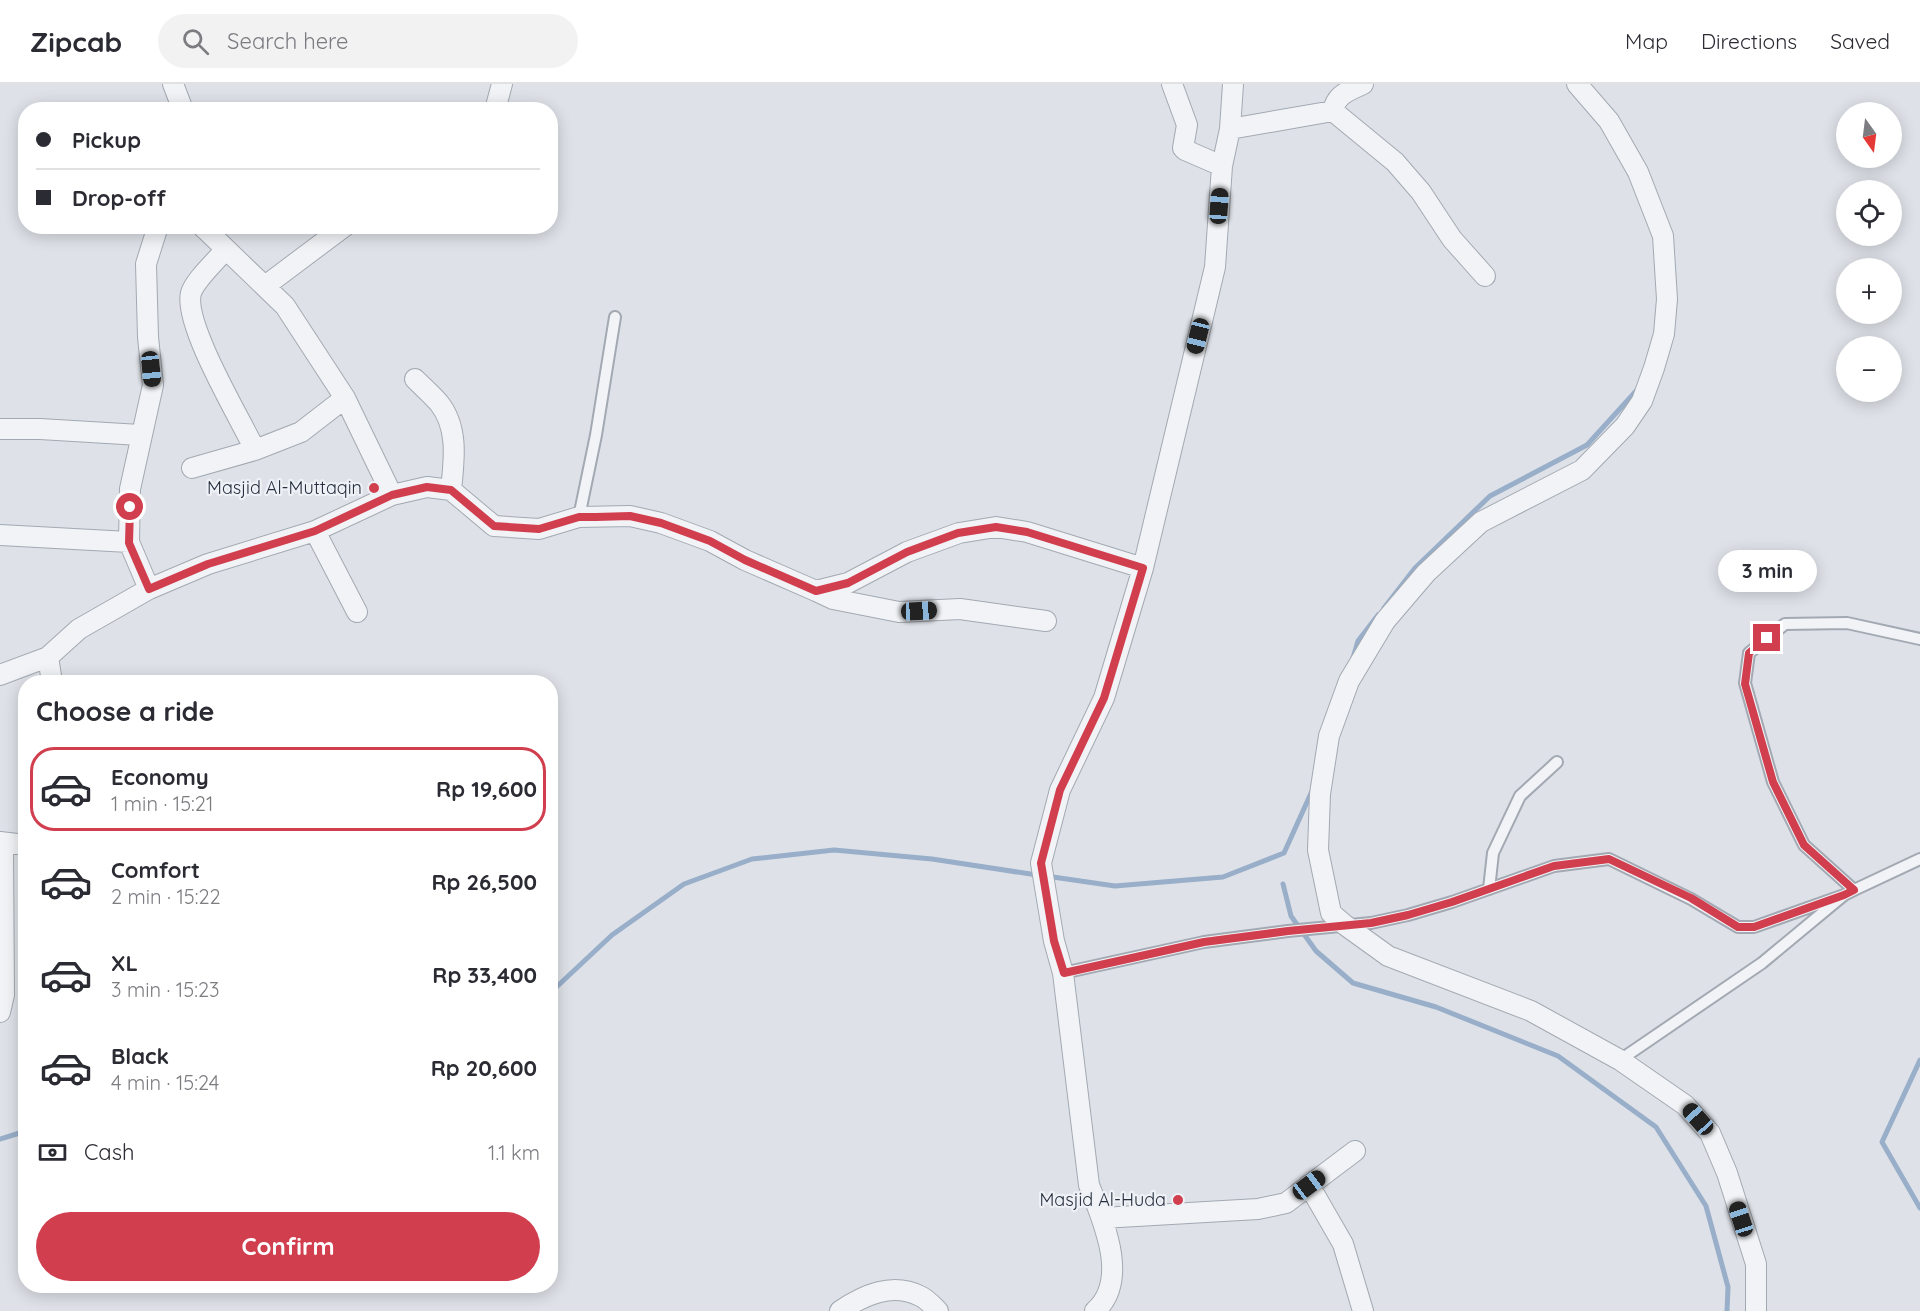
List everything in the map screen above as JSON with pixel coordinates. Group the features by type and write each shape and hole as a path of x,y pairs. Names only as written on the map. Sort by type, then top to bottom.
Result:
{"street":[{"path":"173,84 180,102"},
{"path":"497,102 502,84"},
{"path":"1172,84 1187,124 1183,148 1222,166"},
{"path":"1102,1308 1112,1281 1111,1256 1102,1218 1089,1185 1064,973 1054,941 1041,863 1060,790 1104,698 1143,568 1215,267 1222,166 1230,129 1233,84"},
{"path":"1333,111 1334,103 1339,96 1363,84"},
{"path":"1577,84 1609,121 1638,172 1663,236 1666,310 1664,334 1654,368 1642,401 1625,426 1582,470 1481,522 1426,573 1385,621 1350,681 1329,736 1320,794 1318,850 1331,922 1388,956 1531,1011 1620,1060 1685,1105 1710,1133 1727,1173 1756,1264 1756,1311"},
{"path":"1230,129 1333,111 1395,162 1421,192 1452,239 1485,276"},
{"path":"149,589 129,543 130,489 153,384 148,336 146,264 155,234"},
{"path":"210,234 285,306 345,398 392,495"},
{"path":"265,286 334,234"},
{"path":"225,250 193,287 190,302 195,328 255,450"},
{"path":"415,380 439,404 453,430 454,455 451,490"},
{"path":"192,468 255,450 301,432 345,398"},
{"path":"0,429 140,435"},
{"path":"0,675 48,657 79,629 149,589 208,564 315,531 392,495 427,487 451,490 494,526 539,529 579,517 630,516 661,523 710,541 745,560 833,598 899,612 960,609 1046,621"},
{"path":"816,591 848,583 907,552 958,533 996,527 1027,532 1143,568"},
{"path":"315,531 357,612"},
{"path":"0,535 129,543"},
{"path":"48,657 51,675"},
{"path":"0,1012 4,995 1,842 18,844"},
{"path":"1102,1218 1258,1209 1286,1203 1354,1151"},
{"path":"1309,1185 1343,1244 1363,1311"},
{"path":"840,1311 872,1293 889,1290 922,1296 938,1311"}],"lane":[{"path":"579,517 615,318"},
{"path":"1849,893 1804,845 1773,782 1745,684 1749,653 1785,624 1847,623 1920,639"},
{"path":"1489,889 1493,853 1520,796 1557,762"},
{"path":"1064,973 1204,942 1288,931 1331,922 1371,923 1408,915 1554,866 1609,859 1691,898 1738,927 1754,927 1849,893 1920,859"},
{"path":"1620,1060 1762,963 1849,893"}],"waterway":[{"path":"1384,608 1415,568 1490,496 1587,445 1637,390"},
{"path":"1353,658 1358,641 1378,615"},
{"path":"1046,876 1115,886 1223,877 1284,853 1312,791"},
{"path":"558,986 612,935 684,884 752,859 834,850 932,859 1037,875"},
{"path":"1283,884 1291,916 1316,951 1353,983 1436,1007 1558,1056 1656,1127 1706,1206 1728,1287 1727,1311"},
{"path":"1920,1060 1882,1142 1920,1208"},
{"path":"0,1139 18,1133"}],"place":[{"name":"Masjid Al-Muttaqin","path":"374,488"},
{"name":"Masjid Al-Huda","path":"1178,1200"}],"route":[{"path":"130,507 129,543 149,589 208,564 315,531 392,495 427,487 451,490 494,526 539,529 579,517 630,516 661,523 710,541 745,560 816,591 848,583 907,552 958,533 996,527 1027,532 1143,568 1104,698 1060,790 1041,863 1054,941 1064,973 1204,942 1371,923 1452,902 1554,866 1609,859 1691,898 1738,927 1754,927 1844,895 1854,890 1804,845 1773,782 1745,684 1749,653 1767,638"}]}
